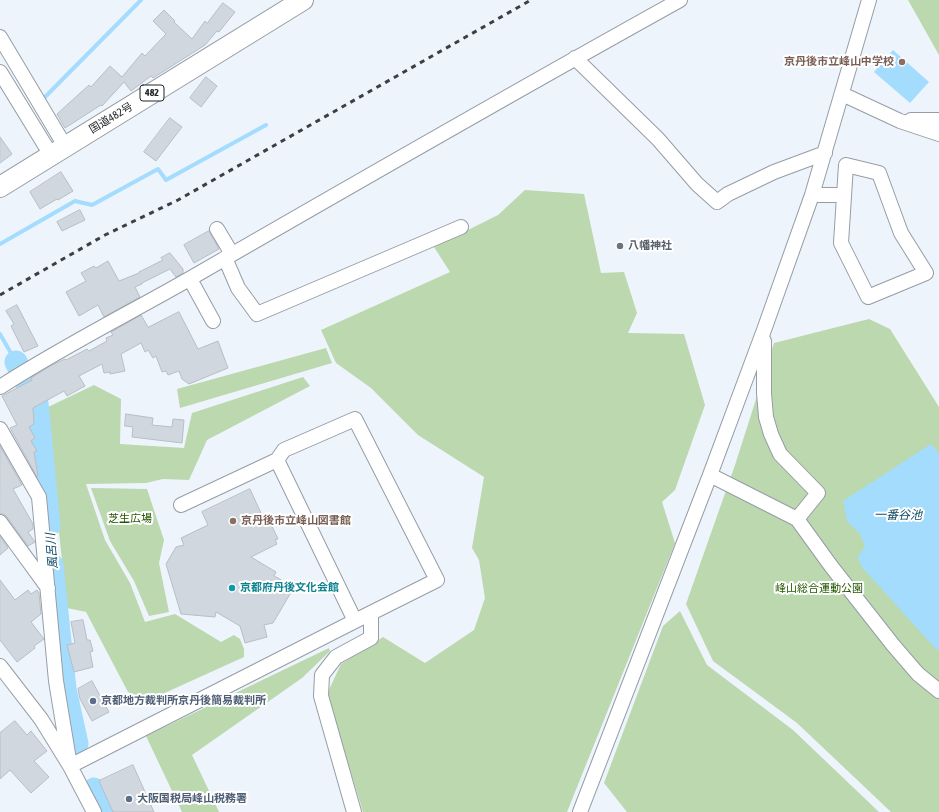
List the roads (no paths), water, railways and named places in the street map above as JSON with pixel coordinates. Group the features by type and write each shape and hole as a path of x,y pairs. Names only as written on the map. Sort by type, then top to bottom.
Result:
{"highway":[{"name":"国道482号","path":"0,187 303,0"}],"street":[{"path":"0,387 63,349 190,279 575,58 680,0"},
{"path":"580,812 710,475 764,330 826,153 870,0"},
{"path":"0,37 58,150"},
{"path":"575,58 658,139 697,184 717,202 728,194 774,172 826,153"},
{"path":"0,72 58,150"},
{"path":"842,94 900,121 939,134"},
{"path":"900,121 939,120"},
{"path":"846,165 879,173 901,233 926,273 868,297 841,243 844,195 846,165"},
{"path":"812,195 844,195"},
{"path":"217,229 228,256 238,288 257,314 461,227"},
{"path":"190,279 213,321"},
{"path":"764,330 764,393 766,417 771,434 780,454 818,493 797,519"},
{"path":"70,766 437,580 355,419 284,450 277,460 181,505"},
{"path":"0,431 39,497 56,682 70,766"},
{"path":"277,460 355,621"},
{"path":"710,475 797,519 831,566 893,645 918,674 939,691"},
{"path":"0,522 48,589"},
{"path":"354,812 321,696 322,675 336,657 371,638 371,613"},
{"path":"0,666 41,719 70,766 94,812"}],"water":[{"path":"893,50 929,82 910,103 874,72"},
{"name":"一番谷池","path":"931,444 939,453 939,650 935,648 861,566 858,557 865,546 860,534 847,521 843,501"}],"waterway":[{"path":"45,97 141,0"},
{"path":"0,244 75,201 92,205 158,169 166,180 266,125"},
{"path":"0,334 16,362"},
{"name":"風呂川","path":"16,362 37,403 49,526"},
{"name":"風呂川","path":"52,565 65,689 77,744"},
{"name":"風呂川","path":"94,789 105,812"}],"railway":[{"path":"0,295 105,235 178,200 531,0"}],"place":[{"name":"京丹後市立峰山中学校","path":"902,62"},
{"name":"八幡神社","path":"620,246"},
{"name":"京丹後市立峰山図書館","path":"233,521"},
{"name":"京都府丹後文化会館","path":"232,588"},
{"name":"京都地方裁判所京丹後簡易裁判所","path":"93,701"},
{"name":"大阪国税局峰山税務署","path":"129,799"}],"park label":[{"name":"芝生広場","path":"130,519"},
{"name":"峰山総合運動公園","path":"819,589"}]}
